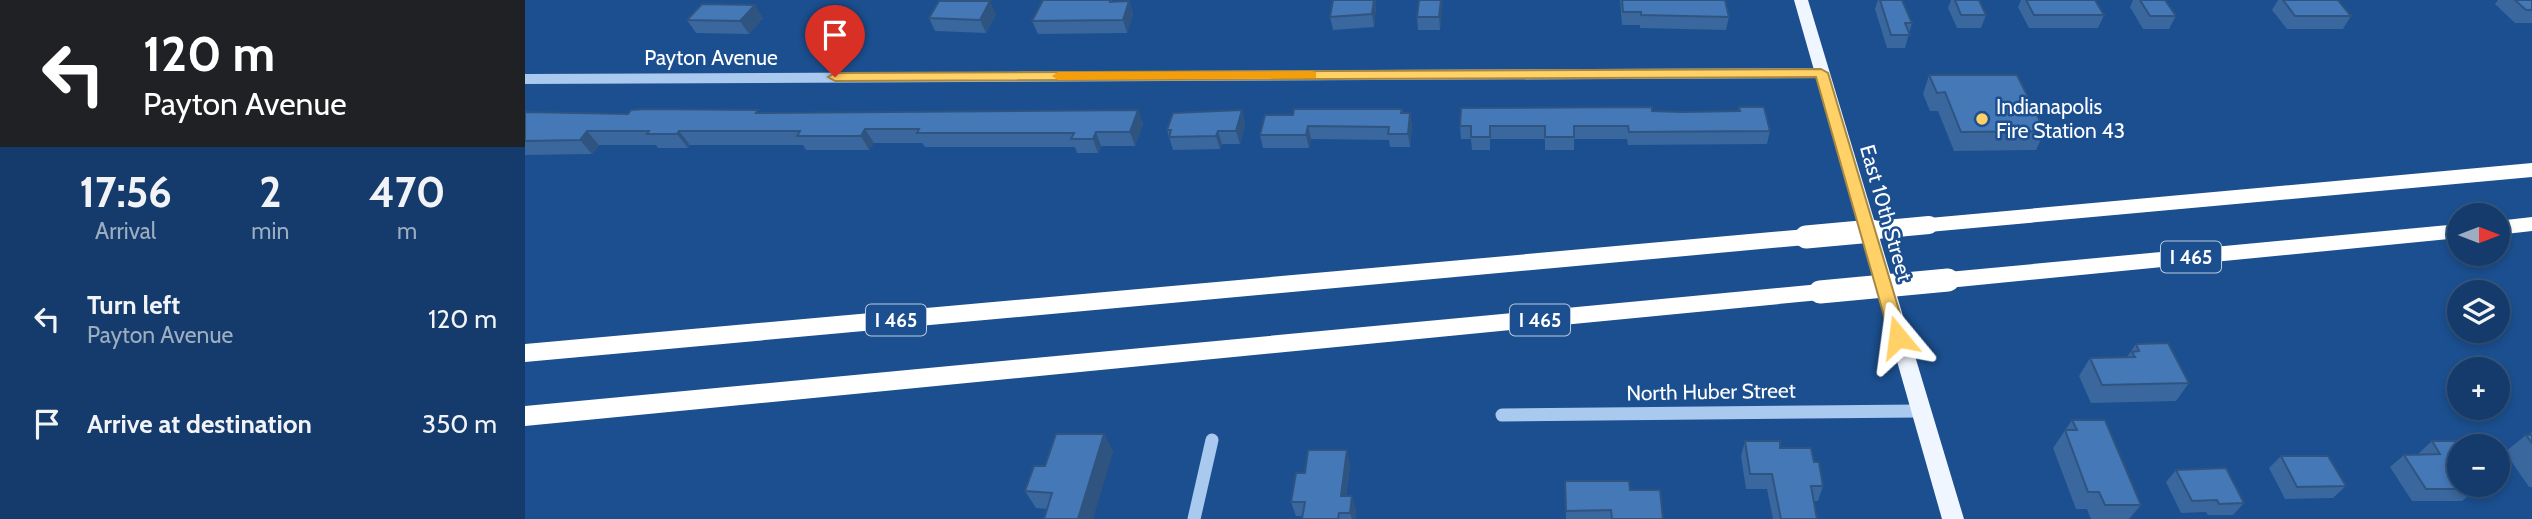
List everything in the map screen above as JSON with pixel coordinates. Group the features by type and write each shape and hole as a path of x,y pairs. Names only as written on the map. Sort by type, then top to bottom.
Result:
{"highway":[{"name":"I 465","path":"525,353 2532,170"},
{"path":"2510,227 2532,224"},
{"name":"I 465","path":"525,416 2447,232"}],"main road":[{"name":"East 10th Street","path":"1801,0 1953,519"}],"street":[{"name":"Payton Avenue","path":"525,79 1821,73"},
{"name":"North Huber Street","path":"1502,415 1920,411"},
{"path":"1194,519 1212,440"}],"building":[{"path":"1043,0 1129,1 1123,20 1032,21"},
{"path":"1333,0 1374,0 1372,14 1330,17"},
{"path":"1419,0 1441,0 1439,17 1417,17"},
{"path":"1622,0 1725,0 1729,17 1641,15 1641,12 1623,12"},
{"path":"1880,0 1902,0 1912,23 1905,23 1910,35 1891,35"},
{"path":"1955,0 1979,0 1986,15 1961,15"},
{"path":"2026,0 2095,0 2104,15 2034,15"},
{"path":"2140,0 2165,0 2176,16 2150,16"},
{"path":"2283,0 2338,0 2351,16 2295,16"},
{"path":"2515,0 2532,0 2532,10 2526,10"},
{"path":"939,1 990,1 980,20 929,18"},
{"path":"702,4 755,5 740,21 687,20"},
{"path":"1929,75 2017,75 2045,131 1961,132 1945,92 1937,93"},
{"path":"1652,107 1652,111 1682,112 1740,111 1739,107 1764,107 1770,131 1629,132 1628,126 1574,126 1574,137 1545,137 1545,126 1490,126 1490,137 1471,137 1471,126 1460,126 1461,108"},
{"path":"1294,109 1402,109 1401,113 1410,113 1408,134 1388,134 1389,127 1308,126 1306,135 1260,135 1265,115 1293,115"},
{"path":"631,110 758,110 756,113 1138,110 1130,132 1096,132 1093,139 1071,139 1074,133 917,133 919,129 865,129 861,136 797,136 800,131 679,131 677,134 647,134 649,131 587,131 580,140 525,141 525,112 628,114"},
{"path":"1242,110 1236,131 1218,131 1216,136 1169,137 1171,130 1167,130 1173,113"},
{"path":"2168,343 2189,383 2102,385 2090,358 2135,357 2132,352 2139,351 2136,344"},
{"path":"2072,420 2105,420 2141,505 2105,505 2099,492 2088,492 2065,430 2077,430"},
{"path":"1056,434 1104,434 1078,519 1044,519 1052,493 1025,491 1034,466 1045,466"},
{"path":"1745,441 1780,441 1780,448 1811,448 1814,462 1819,462 1823,486 1811,486 1817,519 1781,519 1772,474 1750,474"},
{"path":"2432,441 2447,441 2447,489 2426,489 2404,455 2440,454"},
{"path":"1308,450 1347,450 1341,496 1352,496 1350,513 1339,513 1338,519 1302,519 1305,502 1291,502 1296,473 1305,473"},
{"path":"2281,456 2328,456 2346,486 2297,487"},
{"path":"2226,468 2244,503 2192,501 2176,470"},
{"path":"1565,481 1629,481 1630,490 1660,490 1663,519 1612,519 1611,510 1566,511"}],"slow traffic":[{"path":"1058,76 1311,75"}],"place":[{"name":"Indianapolis Fire Station 43","path":"1982,119"}],"route":[{"path":"835,77 1821,73 1898,337"}]}
